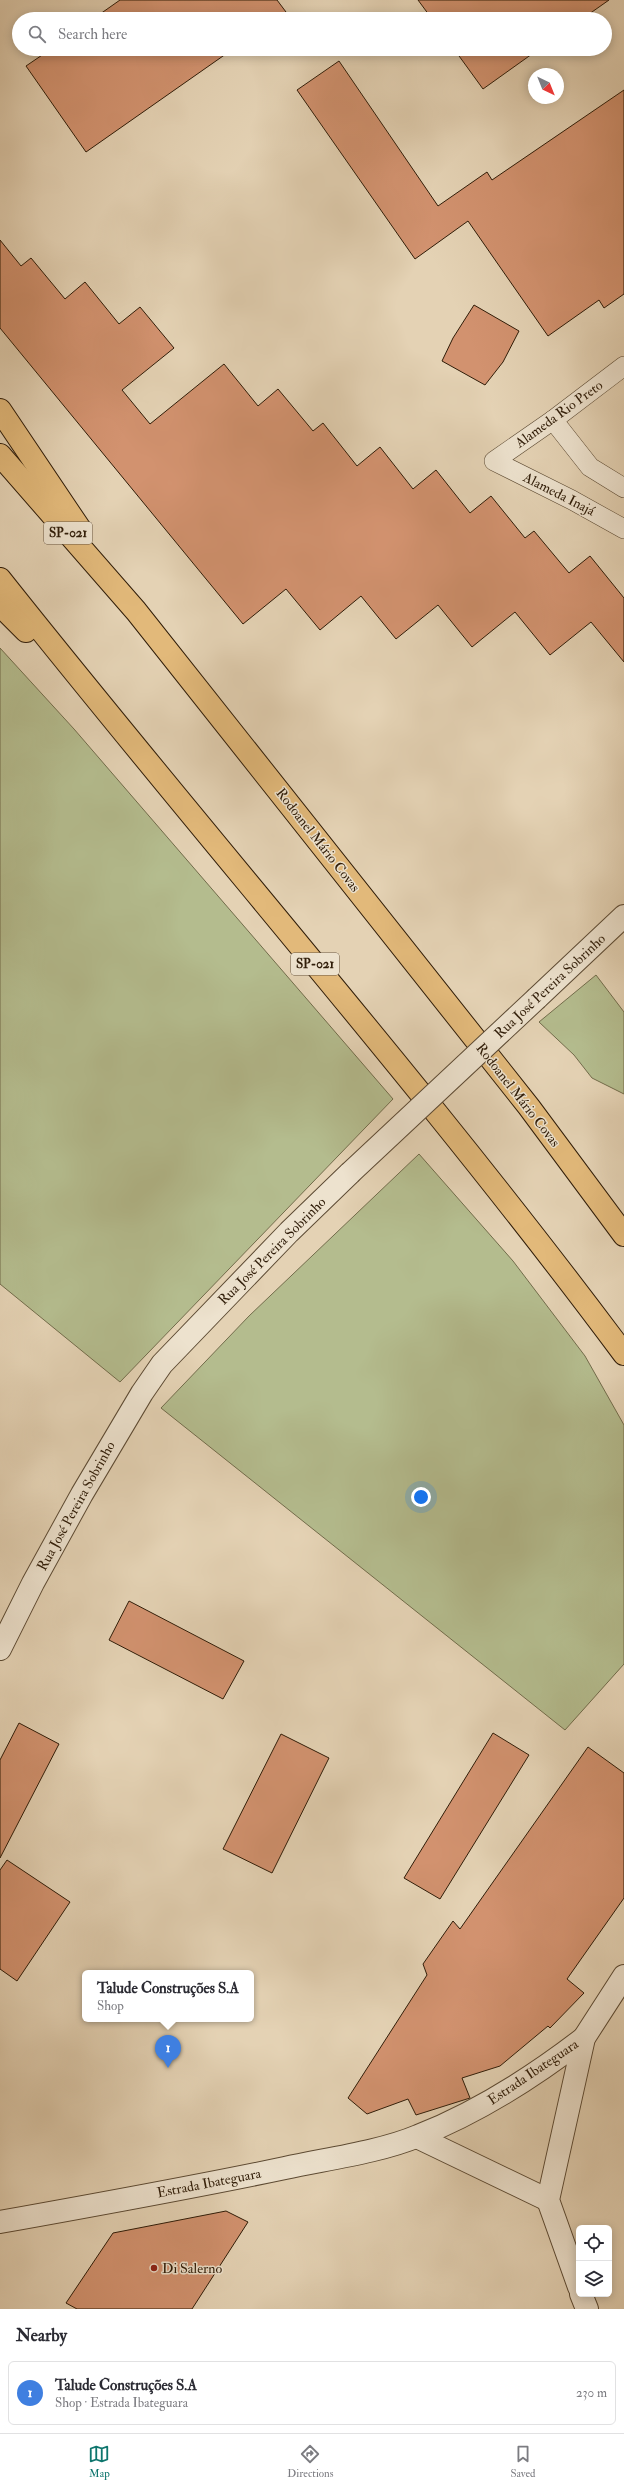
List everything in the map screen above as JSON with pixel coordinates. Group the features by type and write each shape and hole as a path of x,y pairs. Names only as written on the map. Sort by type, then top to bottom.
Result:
{"highway":[{"path":"0,410 136,611"},
{"name":"Rodoanel Mário Covas","path":"0,455 136,611 529,1107 624,1236"},
{"name":"SP-021","path":"0,579 100,705 344,999 575,1288 624,1354"},
{"path":"0,605 100,705"}],"street":[{"name":"Alameda Rio Preto","path":"494,461 553,420 624,366"},
{"path":"553,420 590,467 624,488"},
{"name":"Alameda Inajá","path":"494,461 572,500 624,529"},
{"name":"Rua José Pereira Sobrinho","path":"0,1649 33,1583 86,1487 142,1393 162,1364 289,1232 624,916"},
{"path":"576,2279 548,2200 584,2038 624,1976"},
{"name":"Estrada Ibateguara","path":"0,2222 209,2184 355,2153 417,2137 488,2104 538,2073 584,2038"},
{"path":"417,2137 548,2200"},
{"path":"583,2297 587,2309"}],"green space":[{"path":"0,648 74,729 393,1099 120,1382 0,1284"},
{"path":"596,975 624,1012 624,1094 592,1078 574,1055 539,1022"},
{"path":"419,1154 513,1261 585,1356 624,1425 624,1664 565,1730 161,1408 249,1316"}],"building":[{"path":"120,0 277,0 286,12 103,12"},
{"path":"418,0 609,0 592,12 427,12"},
{"path":"41,56 223,56 86,152 26,66"},
{"path":"459,56 529,56 483,89"},
{"path":"339,61 438,206 487,172 492,180 624,90 624,294 604,308 599,300 548,336 468,221 415,259 297,90"},
{"path":"0,240 21,266 31,258 65,299 85,282 119,324 140,307 174,348 122,390 150,424 224,364 258,406 278,389 313,431 323,423 357,466 380,447 413,489 436,470 470,513 491,496 525,538 534,531 569,573 590,556 624,598 624,662 591,622 550,655 515,612 472,647 438,605 396,639 361,596 320,630 286,589 243,624 0,328"},
{"path":"474,305 519,331 503,362 485,385 442,361 453,338"},
{"path":"129,1601 244,1661 223,1699 109,1640"},
{"path":"19,1723 59,1744 0,1858 0,1760"},
{"path":"493,1733 529,1755 440,1899 404,1878"},
{"path":"281,1734 329,1758 272,1873 223,1849"},
{"path":"588,1747 624,1773 624,1898 567,1979 584,1993 550,2028 548,2026 500,2066 462,2078 470,2098 416,2115 408,2099 367,2114 348,2098 427,1975 423,1964 453,1921 460,1929"},
{"path":"7,1860 70,1902 17,1981 0,1969 0,1870"},
{"name":"Di Salerno","path":"226,2211 248,2222 192,2309 77,2309 66,2303 113,2233"}],"place":[{"name":"Talude Construções S.A","path":"168,2068"},
{"name":"Di Salerno","path":"154,2268"}]}
